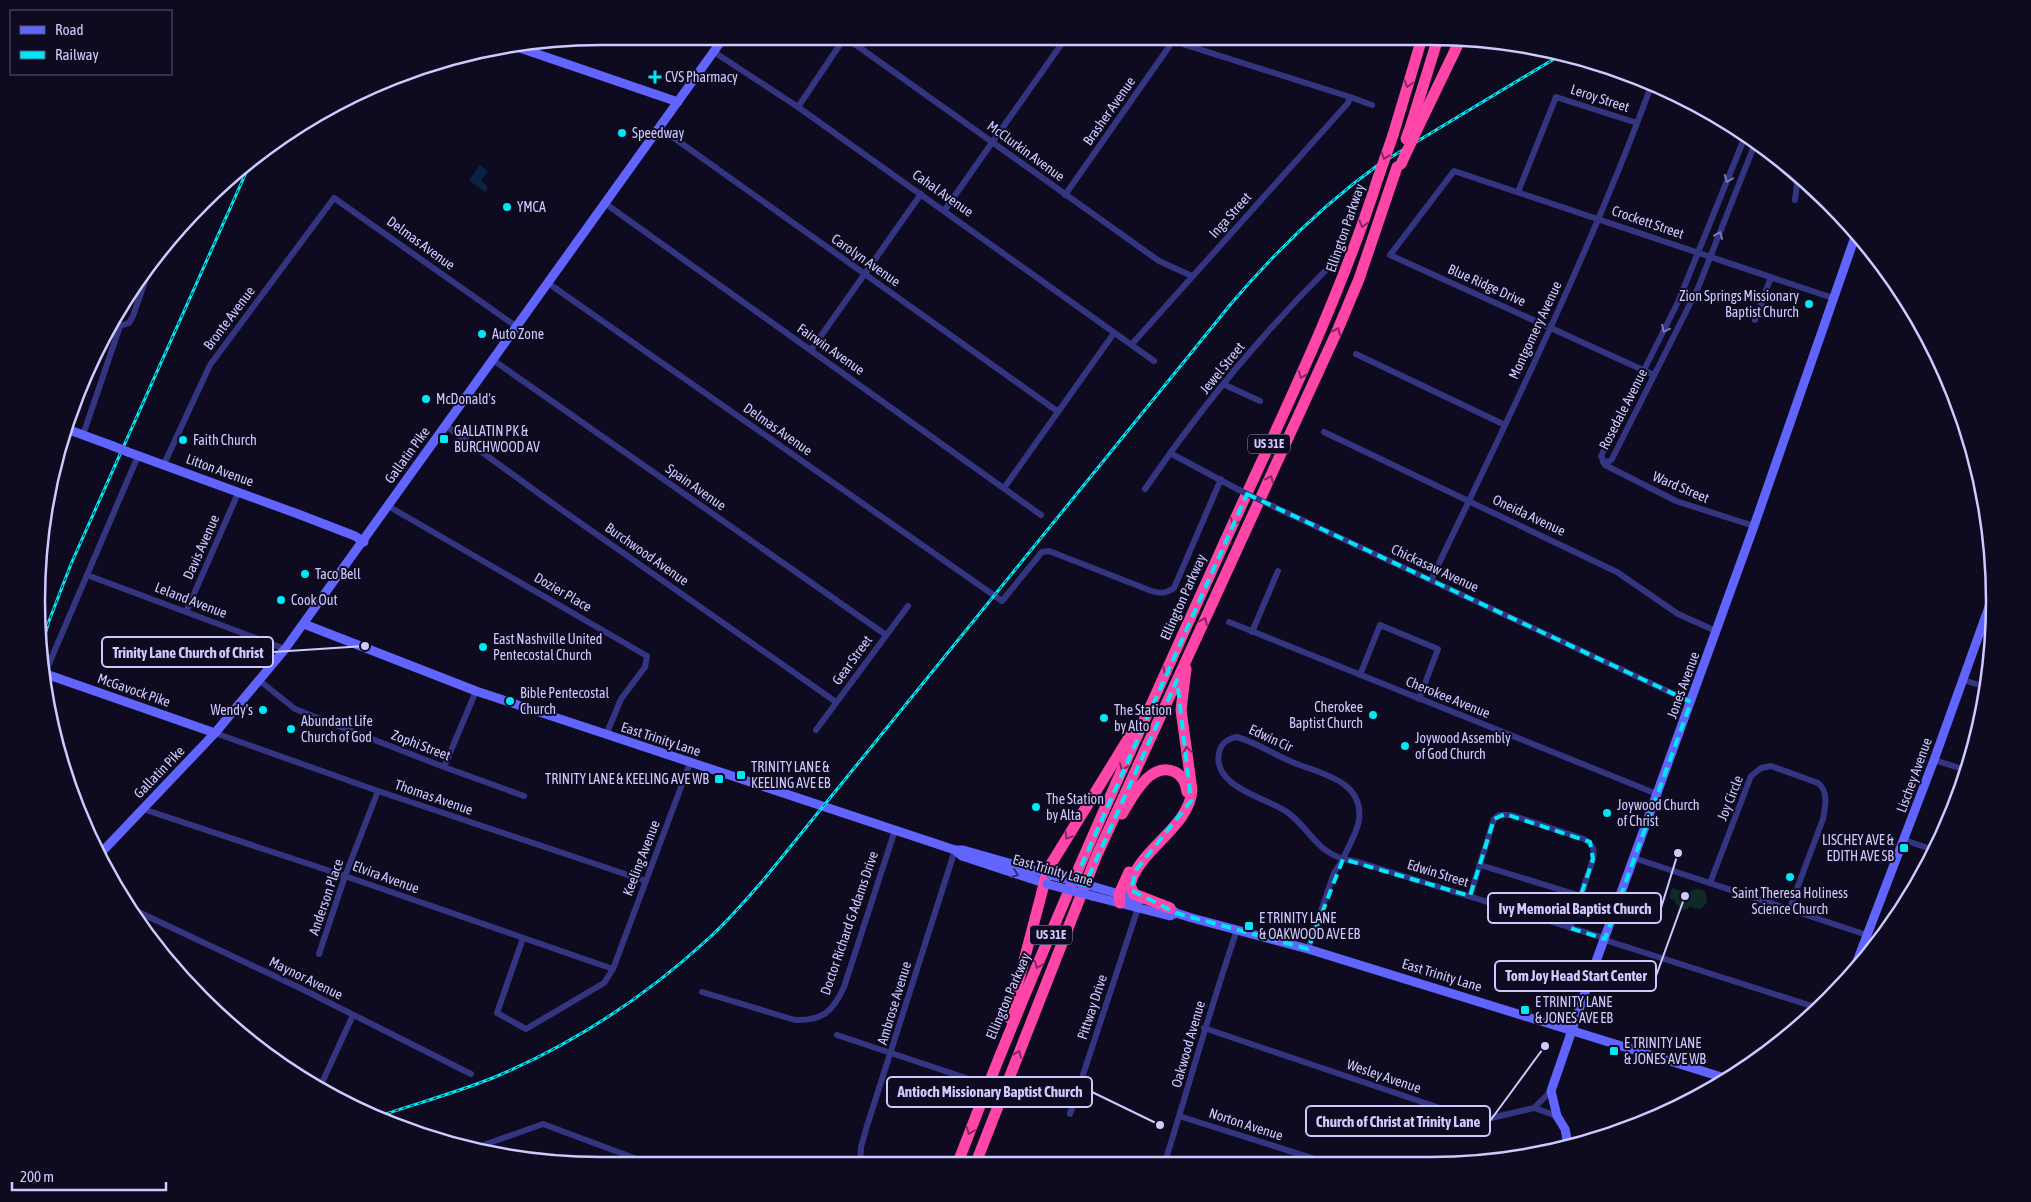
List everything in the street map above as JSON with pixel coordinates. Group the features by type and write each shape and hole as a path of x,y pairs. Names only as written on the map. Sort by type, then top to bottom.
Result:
{"highway":[{"name":"Ellington Parkway","path":"960,1157 995,1065 1150,706 1299,381 1340,286 1359,237 1420,45"},
{"path":"1399,165 1436,45"},
{"path":"1399,165 1457,46"},
{"name":"Ellington Parkway","path":"978,1157 1096,856 1338,329 1359,279 1399,165"},
{"path":"1124,894 1136,870 1181,818 1191,801 1192,790 1181,710 1189,653"},
{"path":"995,1065 1047,879 1092,796 1150,706"},
{"path":"1096,856 1142,784 1152,773 1171,770 1180,775 1187,789 1186,800 1178,813 1131,867 1124,894"},
{"path":"1124,894 1134,894 1173,910"}],"main road":[{"name":"Gallatin Pike","path":"104,850 215,733 285,649 364,542 719,45"},
{"path":"526,50 678,102"},
{"name":"Jones Avenue","path":"1568,1139 1565,1129 1556,1116 1552,1090 1604,939 1754,526 1854,241"},
{"name":"Litton Avenue","path":"72,431 239,491 354,536 364,542"},
{"name":"Lischey Avenue","path":"1860,952 1986,618"},
{"name":"East Trinity Lane","path":"304,624 476,691 955,850 962,856 1093,892 1124,894 1138,908 1170,916 1173,910 1237,930 1308,948 1719,1076"},
{"name":"McGavock Pike","path":"50,675 215,733"}],"street":[{"path":"798,108 840,45"},
{"name":"McClurkin Avenue","path":"856,45 1159,261 1192,276"},
{"path":"944,210 1062,45"},
{"name":"Brasher Avenue","path":"1065,195 1167,45"},
{"path":"1185,45 1349,100 1372,105"},
{"name":"Cahal Avenue","path":"714,52 944,210 1154,361"},
{"name":"Montgomery Avenue","path":"1431,580 1551,327 1599,219 1650,90"},
{"name":"Leroy Street","path":"1518,192 1556,96 1637,123"},
{"name":"Inga Street","path":"1132,344 1349,100"},
{"name":"Carolyn Avenue","path":"660,128 1057,411"},
{"name":"Rosedale Avenue","path":"1743,142 1678,302 1645,371 1601,454 1603,462 1610,462 1612,459 1690,304 1754,150"},
{"name":"Crockett Street","path":"1390,255 1454,171 1833,298"},
{"path":"1795,200 1797,183"},
{"path":"811,350 866,275 921,194"},
{"name":"Delmas Avenue","path":"334,198 517,327"},
{"name":"Bronte Avenue","path":"164,464 200,383 218,351 273,281 334,198"},
{"name":"Fairwin Avenue","path":"606,204 1041,515"},
{"name":"Blue Ridge Drive","path":"1390,255 1654,375"},
{"name":"Jewel Street","path":"1145,489 1170,453 1281,315 1327,268"},
{"path":"1755,320 1771,277"},
{"name":"Delmas Avenue","path":"548,283 1002,601 1042,552 1049,551 1160,594 1167,592 1174,588 1222,479"},
{"path":"83,435 120,326 129,323 143,286"},
{"path":"1004,488 1114,333"},
{"path":"1356,354 1505,425"},
{"name":"Spain Avenue","path":"493,360 886,635"},
{"path":"1225,385 1260,401"},
{"name":"Burchwood Avenue","path":"446,426 552,503 836,702"},
{"name":"Oneida Avenue","path":"1324,432 1617,572 1678,614 1716,631"},
{"name":"Chickasaw Avenue","path":"1170,453 1266,503 1691,702"},
{"path":"49,662 138,456"},
{"name":"Ward Street","path":"1603,462 1610,468 1676,501 1754,526"},
{"name":"Davis Avenue","path":"186,612 239,491"},
{"name":"Dozier Place","path":"388,506 647,656 645,667 621,699 606,735"},
{"path":"1252,632 1278,571"},
{"name":"Leland Avenue","path":"87,575 285,649"},
{"name":"Gear Street","path":"816,730 908,606"},
{"name":"Cherokee Avenue","path":"1229,622 1657,794"},
{"path":"1360,675 1380,625 1438,649 1419,698"},
{"path":"1963,680 1979,685"},
{"name":"Zophi Street","path":"260,681 295,709 524,796"},
{"path":"444,767 476,691"},
{"name":"Thomas Avenue","path":"215,733 378,791 646,881"},
{"name":"Edwin Cir","path":"1237,737 1250,741 1281,757 1342,781 1357,802 1359,812 1356,828 1343,859 1330,854 1320,847 1299,822 1287,812 1241,789 1226,777 1220,768 1218,758 1222,744 1229,739 1237,737"},
{"path":"1934,760 1960,768"},
{"name":"Keeling Avenue","path":"614,966 690,763"},
{"name":"Joy Circle","path":"1710,884 1752,776 1761,768 1771,766 1818,783 1822,786 1825,795 1823,819 1789,910"},
{"name":"Anderson Place","path":"318,954 345,876 378,791"},
{"name":"Elvira Avenue","path":"143,809 523,938 614,966"},
{"path":"1470,896 1494,818 1499,815 1511,815 1590,842 1594,853 1570,928"},
{"name":"Doctor Richard G Adams Drive","path":"702,992 795,1020 818,1017 830,1011 837,1002 844,987 895,830"},
{"path":"1904,840 1928,848"},
{"name":"Ambrose Avenue","path":"861,1157 866,1126 955,850"},
{"path":"1634,858 1867,935"},
{"path":"1308,948 1334,873 1343,859"},
{"name":"Edwin Street","path":"1343,859 1470,896 1811,1006"},
{"path":"1480,865 1581,896"},
{"name":"Pittway Drive","path":"1070,1114 1138,908"},
{"name":"Maynor Avenue","path":"141,913 302,989 471,1074"},
{"name":"Oakwood Avenue","path":"1166,1157 1199,1055 1204,1028 1237,930"},
{"path":"523,938 497,1012 526,1029 604,983 614,966"},
{"path":"322,1082 353,1015"},
{"name":"Wesley Avenue","path":"1204,1028 1478,1121 1534,1108"},
{"path":"837,1035 966,1078"},
{"path":"1552,1090 1534,1108 1556,1116"},
{"name":"Norton Avenue","path":"1180,1116 1312,1157"},
{"path":"486,1144 543,1124 633,1157"}],"highlighted area":[{"path":"1247,494 1691,702 1605,939 1570,928 1593,859 1590,842 1505,814 1494,819 1470,896 1343,859 1308,949 1176,913 1131,890 1136,870 1191,801 1177,680 1085,885 1074,882"}],"green space":[{"path":"1672,888 1688,893 1699,889 1706,893 1707,903 1700,909 1690,906 1688,909 1683,910 1674,900 1669,898"}],"water":[{"path":"480,165 488,171 481,181 488,187 485,192 469,180"}],"railway":[{"path":"386,1114 495,1077 552,1050 634,999 660,980 708,939 731,917 765,878 1230,305 1282,248 1338,196 1378,165 1553,59"},
{"path":"46,632 71,564 245,174"}],"place":[{"name":"CVS Pharmacy","path":"655,77"},
{"name":"Speedway","path":"622,133"},
{"name":"YMCA","path":"507,207"},
{"name":"Zion Springs Missionary Baptist Church","path":"1809,304"},
{"name":"Auto Zone","path":"482,334"},
{"name":"McDonald's","path":"426,399"},
{"name":"GALLATIN PK & BURCHWOOD AV","path":"444,439"},
{"name":"Faith Church","path":"183,440"},
{"name":"Taco Bell","path":"305,574"},
{"name":"Cook Out","path":"281,600"},
{"name":"Trinity Lane Church of Christ","path":"365,646"},
{"name":"East Nashville United Pentecostal Church","path":"483,647"},
{"name":"Bible Pentecostal Church","path":"510,701"},
{"name":"Wendy's","path":"263,710"},
{"name":"Cherokee Baptist Church","path":"1373,715"},
{"name":"The Station by Alto","path":"1104,718"},
{"name":"Abundant Life Church of God","path":"291,729"},
{"name":"Joywood Assembly of God Church","path":"1405,746"},
{"name":"TRINITY LANE & KEELING AVE EB","path":"741,775"},
{"name":"TRINITY LANE & KEELING AVE WB","path":"719,779"},
{"name":"The Station by Alta","path":"1036,807"},
{"name":"Joywood Church of Christ","path":"1607,813"},
{"name":"LISCHEY AVE & EDITH AVE SB","path":"1904,848"},
{"name":"Ivy Memorial Baptist Church","path":"1678,853"},
{"name":"Saint Theresa Holiness Science Church","path":"1790,877"},
{"name":"Tom Joy Head Start Center","path":"1685,896"},
{"name":"E TRINITY LANE & OAKWOOD AVE EB","path":"1249,926"},
{"name":"E TRINITY LANE & JONES AVE EB","path":"1525,1010"},
{"name":"Church of Christ at Trinity Lane","path":"1545,1046"},
{"name":"E TRINITY LANE & JONES AVE WB","path":"1614,1051"},
{"name":"Antioch Missionary Baptist Church","path":"1160,1125"}]}
